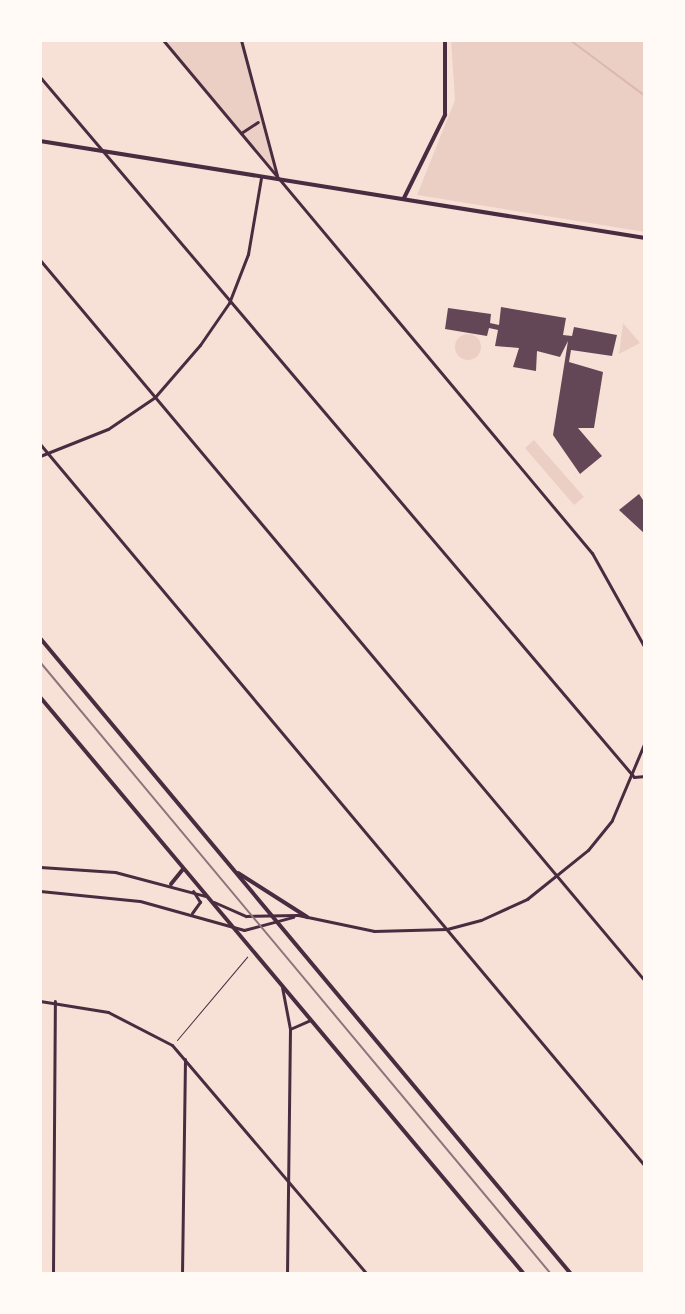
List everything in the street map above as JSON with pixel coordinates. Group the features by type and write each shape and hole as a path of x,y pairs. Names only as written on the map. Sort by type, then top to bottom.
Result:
{"main road":[{"path":"404,198 445,115 445,40"},
{"path":"40,141 645,238"},
{"path":"40,638 571,1274"},
{"path":"40,697 524,1274"},
{"path":"171,884 183,876 182,867"},
{"path":"235,871 307,917"}],"street":[{"path":"163,40 592,553 645,648"},
{"path":"241,40 258,122 278,179"},
{"path":"40,77 634,777"},
{"path":"241,133 258,122"},
{"path":"40,456 108,429 155,397 229,303 248,254 261,177"},
{"path":"40,260 645,981"},
{"path":"40,444 645,1166"},
{"path":"40,867 171,884 192,890 236,914 298,915 374,931 447,929 527,899 556,878 612,820 634,777 645,742"},
{"path":"634,777 645,776"},
{"path":"40,890 101,893 234,928 278,923 298,915"},
{"path":"188,914 199,908 192,890"},
{"path":"281,984 290,1029 287,1274"},
{"path":"40,1001 55,1001 126,1018 185,1059 367,1274"},
{"path":"53,1274 55,1001"},
{"path":"290,1029 312,1021"},
{"path":"182,1274 185,1059"}],"path":[{"path":"177,1040 247,957"}],"shaded area":[{"path":"163,40 241,40 278,179"},
{"path":"451,40 645,40 645,232 417,195 455,100"},
{"path":"623,323 640,343 619,354"},
{"path":"468,334 477,338 481,347 477,356 468,360 459,356 455,347 459,338"},
{"path":"534,440 584,497 574,505 525,448"}],"building":[{"path":"501,307 566,318 563,335 572,336 574,327 617,335 612,356 571,350 569,362 603,372 594,428 578,428 602,456 580,474 553,435 568,341 560,357 537,351 536,371 513,367 519,348 495,346 498,330 489,328 487,336 445,329 448,308 491,314 490,323 499,325"},
{"path":"639,494 645,503 645,534 619,510"}],"waterway":[{"path":"570,40 645,96"}],"tram line":[{"path":"40,662 551,1274"}]}
